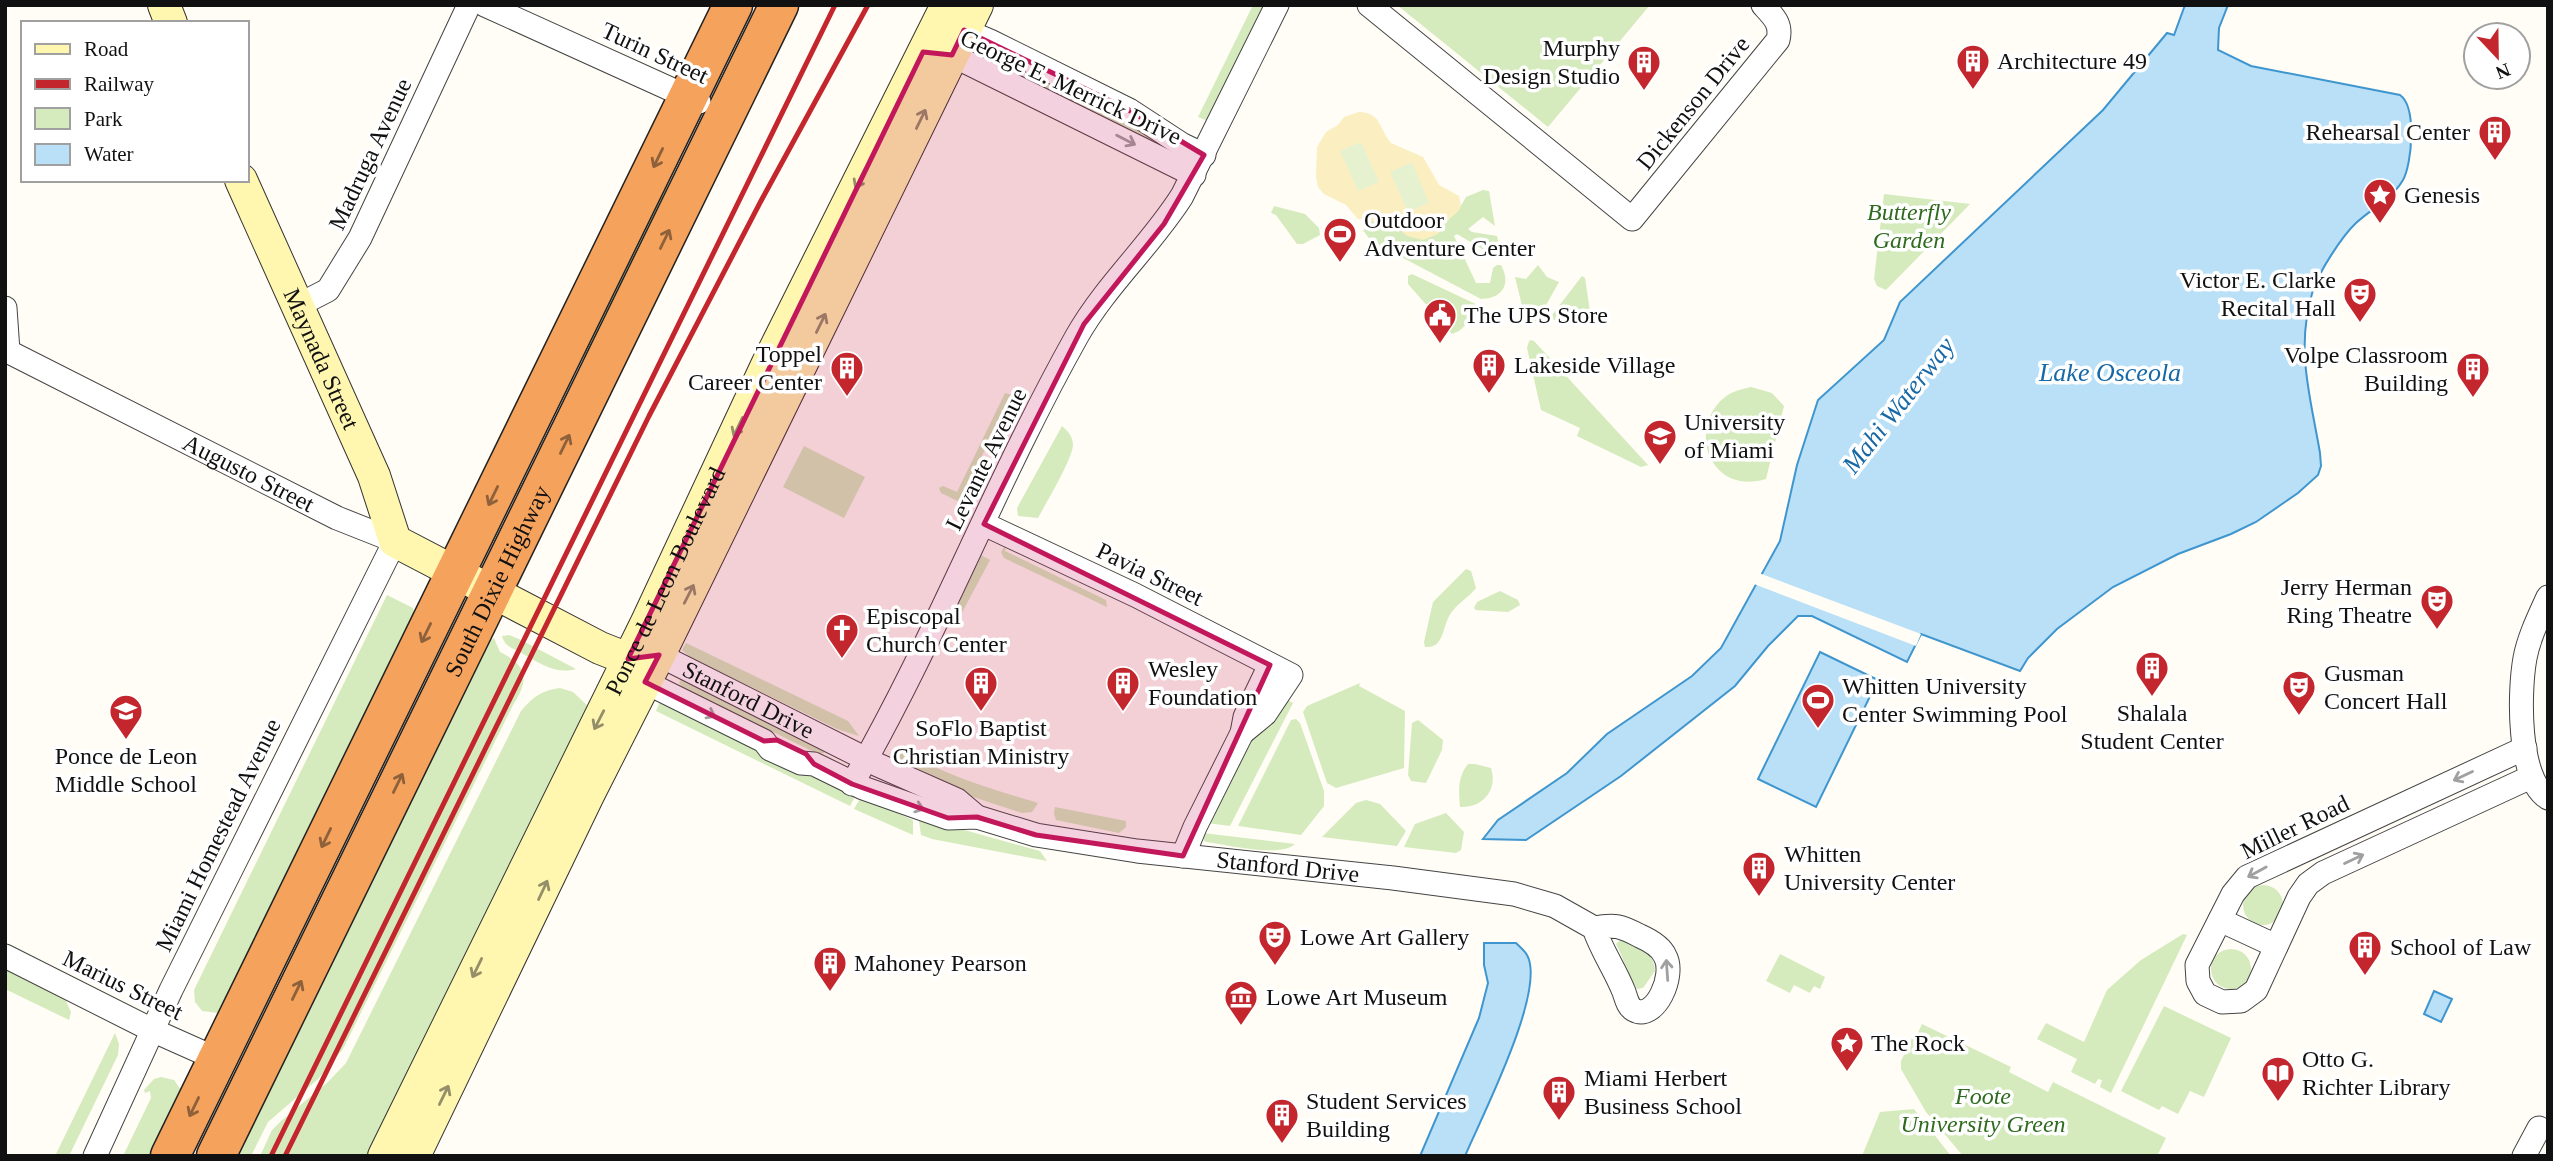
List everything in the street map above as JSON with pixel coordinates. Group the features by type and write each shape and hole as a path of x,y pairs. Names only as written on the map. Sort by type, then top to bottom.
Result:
{"highway":[{"name":"South Dixie Highway","path":"170,1156 733,5"},
{"name":"South Dixie Highway","path":"220,1147 779,5"},
{"path":"220,1147 229,1091 225,1073 217,1059 239,1052 281,1023"}],"street":[{"name":"Madruga Avenue","path":"297,306 328,290 355,246 469,5"},
{"name":"Turin Street","path":"485,5 725,115"},
{"name":"Levante Avenue","path":"852,784 984,524 1036,414 1084,324 1164,224 1199,165 1277,5"},
{"name":"Dickenson Drive","path":"1368,5 1632,219 1778,40 1780,30 1777,20 1763,5"},
{"name":"George E. Merrick Drive","path":"950,30 1024,58 1129,110 1181,144 1199,165"},
{"name":"George E. Merrick Drive","path":"950,30 1012,84 1199,165"},
{"name":"Ponce de Leon Boulevard","path":"414,1156 451,1051 644,665 768,363 950,30"},
{"path":"1012,84 1024,58"},
{"name":"Maynada Street","path":"242,182 374,476 396,541"},
{"path":"5,308 6,351"},
{"name":"Augusto Street","path":"6,351 337,518 396,541 492,593"},
{"name":"Pavia Street","path":"984,524 1128,592 1280,670 1265,714 1242,733 1183,856"},
{"name":"Miami Homestead Avenue","path":"94,1156 152,1030 396,541"},
{"name":"Stanford Drive","path":"492,593 600,648 867,759 957,800 977,817"},
{"path":"2548,597 2525,656 2522,693 2525,748 2531,777 2542,794 2548,798"},
{"name":"Stanford Drive","path":"644,665 764,741 770,748 801,763 814,764 852,784 948,818 977,817 1036,835 1183,856 1514,894 1555,906 1594,928"},
{"name":"Miller Road","path":"2525,748 2247,877 2233,894 2197,965 2198,981 2205,994 2222,1002 2241,1001 2256,990 2299,897 2308,884 2323,873 2531,777"},
{"path":"2220,920 2276,946"},
{"name":"Marius Street","path":"5,956 152,1030 217,1059"},
{"name":"Ponce de Leon Boulevard","path":"384,1156 451,1051"},
{"path":"2524,1156 2545,1121"}],"highlighted area":[{"path":"964,30 1129,110 1204,155 1164,224 1084,324 984,524 1270,665 1183,856 1036,835 977,817 948,818 852,784 814,764 806,754 777,740 764,741 645,682 659,655 628,659 923,52 952,55"}],"green space":[{"path":"1253,5 1264,5 1208,121 1198,117"},
{"path":"1397,5 1650,5 1548,127"},
{"path":"1027,71 1109,106 1173,149 1169,150 1026,80 1024,75"},
{"path":"1361,142 1379,182 1358,191 1340,151"},
{"path":"1412,162 1429,203 1408,212 1390,172"},
{"path":"665,177 670,179 642,257 580,374 589,333"},
{"path":"1483,190 1489,191 1495,226 1483,217 1468,229 1497,236 1499,246 1492,247 1489,253 1457,234 1454,236 1476,283 1490,283 1493,268 1501,265 1505,285 1499,294 1488,298 1481,299 1371,241 1363,230 1370,227 1367,221 1383,222 1400,229 1443,228 1466,197"},
{"name":"Butterfly Garden","path":"1884,194 1970,204 1886,290 1877,286 1874,279"},
{"path":"1274,206 1305,214 1319,228 1320,235 1303,244 1297,244 1276,215 1271,213"},
{"path":"1538,265 1547,277 1559,282 1536,323 1530,326 1526,322 1515,277 1526,279"},
{"path":"1412,274 1482,307 1482,310 1452,334 1408,284 1408,276"},
{"path":"1582,276 1585,278 1592,325 1549,319"},
{"path":"1531,340 1648,465 1641,467 1577,436 1580,428 1541,410 1527,348"},
{"path":"1751,387 1772,393 1784,406 1766,479 1746,482 1730,478 1718,468 1709,456 1706,441 1707,425 1713,410 1728,395"},
{"path":"1005,393 1012,395 964,492 973,496 968,506 941,493 939,488 943,486 957,492"},
{"path":"1062,426 1070,434 1073,445 1064,471 1038,518 1018,516 1017,508"},
{"path":"804,446 865,477 844,518 783,487"},
{"path":"1006,544 1005,551 1106,600 1107,607 1004,558 1001,552"},
{"path":"979,554 990,560 958,620 954,608"},
{"path":"1466,569 1471,571 1476,588 1451,613 1440,640 1431,647 1425,647 1433,602"},
{"path":"1500,591 1518,600 1520,605 1508,612 1474,608 1477,602"},
{"path":"387,595 413,608 414,614 218,1013 202,1011 195,1002 194,990"},
{"path":"509,635 576,669 554,669 542,664 507,645 502,636"},
{"path":"494,638 500,652 521,668 522,688 343,1049 318,1079 268,1122 251,1156 233,1156 486,643"},
{"path":"686,643 848,721 859,736 837,729 691,658 682,650"},
{"path":"681,679 687,679 820,745 825,749 824,753 818,754 683,688 679,683"},
{"path":"1360,683 1359,686 1405,711 1404,768 1336,788 1327,783 1303,712 1307,706"},
{"path":"560,688 573,692 590,708 371,1156 260,1156 272,1130 346,1063 521,711 538,695"},
{"path":"1288,700 1293,703 1230,826 1207,823 1251,736"},
{"path":"660,701 856,795 850,806 656,711"},
{"path":"1296,719 1300,723 1324,791 1324,806 1301,835 1238,826 1291,720"},
{"path":"1418,720 1443,740 1442,750 1426,783 1411,781 1408,775 1412,723"},
{"path":"905,750 951,774 1038,803 1032,812 1022,813 955,791 894,761 889,753"},
{"path":"1468,764 1491,768 1492,784 1482,801 1468,807 1460,807 1460,780"},
{"path":"861,797 913,820 913,835 854,809"},
{"path":"1366,800 1380,804 1406,831 1397,846 1322,837 1356,803"},
{"path":"1055,807 1126,821 1126,827 1119,833 1056,820"},
{"path":"1446,813 1464,832 1461,850 1456,853 1404,847 1415,824"},
{"path":"925,819 1040,851 1047,861 932,839 921,835 919,821"},
{"path":"1203,833 1295,844 1278,850 1253,849 1207,842 1204,841"},
{"path":"2263,885 2277,891 2283,905 2277,919 2263,925 2249,919 2243,905 2249,891"},
{"path":"2183,934 2187,935 2111,1093 2100,1087 2102,1080 2098,1079 2095,1084 2071,1072 2077,1059 2037,1039 2046,1023 2084,1042 2107,990 2141,960"},
{"path":"1621,939 1644,951 1652,959 1655,971 1643,988 1637,989 1629,973 1616,944"},
{"path":"2231,949 2239,950 2245,955 2250,961 2250,977 2245,983 2239,988 2231,989 2223,988 2217,983 2212,977 2211,969 2212,961 2217,955 2223,950"},
{"path":"1780,954 1825,977 1820,989 1814,986 1810,993 1794,985 1790,993 1766,981"},
{"path":"5,969 65,999 71,1012 69,1020 5,989"},
{"path":"2164,1006 2231,1038 2204,1097 2190,1091 2178,1114 2162,1106 2159,1110 2121,1091"},
{"name":"Foote University Green","path":"1922,1024 2011,1067 2009,1072 2048,1092 2053,1082 2166,1138 2157,1156 1963,1156 1926,1112 1901,1069 1901,1061"},
{"path":"115,1033 119,1044 118,1055 69,1156 55,1156"},
{"path":"161,1077 174,1080 181,1090 149,1156 123,1156 151,1098 150,1091 145,1093 144,1090 154,1079"},
{"name":"Foote University Green","path":"1914,1109 1951,1156 1862,1156 1880,1112"}],"sand":[{"path":"1359,112 1372,115 1391,143 1423,157 1439,185 1459,196 1461,206 1438,234 1423,240 1407,236 1394,225 1358,219 1346,205 1324,194 1318,187 1317,147 1326,132 1338,125 1344,117"}],"water":[{"name":"Lake Osceola","path":"2185,5 2228,5 2219,28 2218,50 2251,66 2400,95 2409,111 2409,162 2403,180 2387,198 2350,229 2326,264 2313,290 2305,332 2305,352 2320,453 2321,466 2318,475 2298,493 2256,522 2178,554 2113,587 2057,629 2028,658 2020,671 1921,634 1907,662 1812,616 1798,616 1768,646 1735,686 1621,776 1526,840 1483,839 1498,820 1567,773 1607,734 1692,676 1721,648 1780,541 1797,465 1818,400 1884,340 1900,302 2103,110 2167,33 2174,35"},
{"name":"Whitten University Center Swimming Pool","path":"1820,652 1878,680 1816,807 1758,779"},
{"path":"1484,943 1516,943 1527,955 1531,972 1520,1024 1510,1054 1465,1156 1420,1156 1479,1018 1488,983 1484,965"},
{"path":"2434,991 2452,999 2441,1022 2424,1014"}],"pier":[{"path":"1759,573 1921,634 1916,646 1754,584"}],"railway":[{"path":"271,1156 835,5"},
{"path":"285,1156 649,416 762,199 868,5"}],"place":[{"name":"Architecture 49","path":"1973,91"},
{"name":"Murphy Design Studio","path":"1644,92"},
{"name":"Rehearsal Center","path":"2495,162"},
{"name":"Genesis","path":"2380,225"},
{"name":"Outdoor Adventure Center","path":"1340,264"},
{"name":"Victor E. Clarke Recital Hall","path":"2360,324"},
{"name":"The UPS Store","path":"1440,345"},
{"name":"Lakeside Village","path":"1489,395"},
{"name":"Toppel Career Center","path":"847,398"},
{"name":"Volpe Classroom Building","path":"2473,399"},
{"name":"University of Miami","path":"1660,466"},
{"name":"Jerry Herman Ring Theatre","path":"2437,631"},
{"name":"Episcopal Church Center","path":"842,660"},
{"name":"Shalala Student Center","path":"2152,698"},
{"name":"SoFlo Baptist Christian Ministry","path":"981,713"},
{"name":"Wesley Foundation","path":"1123,713"},
{"name":"Gusman Concert Hall","path":"2299,717"},
{"name":"Whitten University Center Swimming Pool","path":"1818,730"},
{"name":"Ponce de Leon Middle School","path":"126,741"},
{"name":"Whitten University Center","path":"1759,898"},
{"name":"Lowe Art Gallery","path":"1275,967"},
{"name":"School of Law","path":"2365,977"},
{"name":"Mahoney Pearson","path":"830,993"},
{"name":"Lowe Art Museum","path":"1241,1027"},
{"name":"The Rock","path":"1847,1073"},
{"name":"Otto G. Richter Library","path":"2278,1103"},
{"name":"Miami Herbert Business School","path":"1559,1122"},
{"name":"Student Services Building","path":"1282,1145"}],"water label":[{"name":"Mahi Waterway","path":"1898,405"}]}
